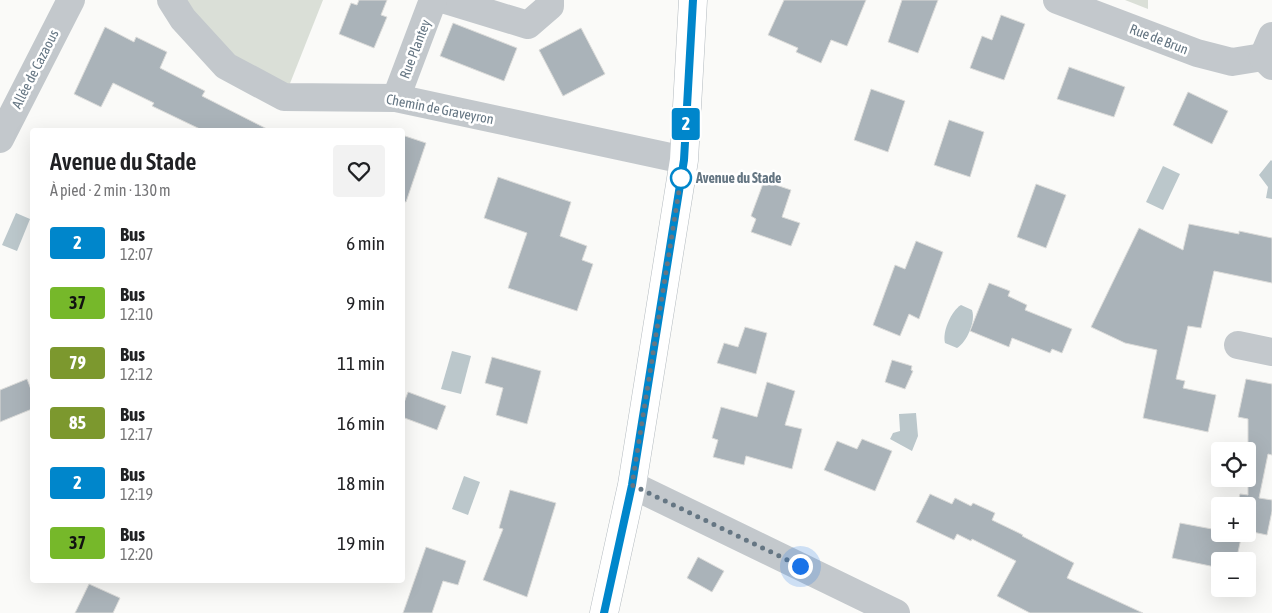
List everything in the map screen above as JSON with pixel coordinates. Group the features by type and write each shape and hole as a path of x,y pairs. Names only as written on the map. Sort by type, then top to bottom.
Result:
{"main road":[{"path":"604,613 632,485 684,160 694,0"}],"street":[{"name":"Allée de Cazaous","path":"2,130 71,0"},
{"name":"Chemin de Graveyron","path":"171,0 183,19 226,66 284,97 396,98 684,160"},
{"name":"Rue Plantey","path":"396,98 433,0"},
{"path":"446,0 528,25 550,6 550,0"},
{"name":"Rue de Brun","path":"1057,0 1206,56 1232,62 1269,53"},
{"path":"1238,345 1272,352"},
{"path":"632,485 896,613"}],"shaded area":[{"path":"176,0 323,0 287,91 257,83"},
{"path":"1125,0 1148,0 1148,9"},
{"path":"1271,160 1272,199 1266,198 1268,187 1259,175"},
{"path":"1163,166 1180,174 1163,210 1146,202"},
{"path":"16,213 30,219 17,251 2,245"},
{"path":"961,305 972,310 973,320 967,336 957,348 945,343 944,338 951,317"},
{"path":"452,351 471,356 461,394 441,389"},
{"path":"916,413 918,436 912,451 890,439 893,433 900,431 899,414"},
{"path":"464,476 480,482 468,515 452,509"}],"building":[{"path":"359,0 387,0 381,15 387,17 374,48 339,34 351,3 357,5"},
{"path":"784,0 866,0 847,46 831,40 821,63 796,52 798,48 768,35"},
{"path":"902,0 938,0 918,53 888,42"},
{"path":"1001,15 1025,24 1004,80 970,68 982,36 992,40"},
{"path":"453,23 517,48 504,81 440,56"},
{"path":"105,27 134,42 136,37 167,52 160,68 205,91 202,96 265,128 198,128 152,106 154,103 113,83 101,107 74,94"},
{"path":"581,28 605,74 563,96 539,50"},
{"path":"1069,67 1125,87 1114,117 1057,99"},
{"path":"871,89 905,101 888,152 854,140"},
{"path":"1188,92 1228,111 1212,144 1173,125"},
{"path":"949,120 984,132 970,177 934,165"},
{"path":"405,136 426,143 405,202"},
{"path":"498,177 571,202 560,236 587,246 582,260 593,264 577,311 508,288 527,233 484,218"},
{"path":"764,181 791,190 782,217 800,223 791,246 751,232 756,219 751,216"},
{"path":"1036,184 1066,195 1046,248 1017,237"},
{"path":"1189,224 1239,234 1239,231 1272,238 1272,283 1214,271 1201,328 1188,326 1176,379 1185,381 1183,388 1216,395 1208,432 1143,418 1157,350 1125,343 1091,327 1139,228 1183,250"},
{"path":"916,241 943,252 919,319 909,314 900,336 873,325 895,265 905,269"},
{"path":"989,283 1010,291 1008,296 1027,305 1025,310 1072,329 1062,353 1052,349 1050,353 1012,338 1009,347 970,331"},
{"path":"745,327 767,333 756,374 717,363 724,343 738,347"},
{"path":"492,357 541,371 527,424 496,415 503,388 485,383"},
{"path":"892,360 912,366 911,370 913,371 905,389 885,382"},
{"path":"27,379 30,387 30,410 0,422 0,390"},
{"path":"1246,379 1272,384 1272,455 1268,454 1259,498 1272,500 1272,511 1267,535 1256,533 1256,497 1239,497 1240,494 1248,495 1248,487 1256,487 1256,442 1248,442 1248,419 1238,417"},
{"path":"767,382 795,391 785,425 802,429 792,469 746,456 744,465 713,457 718,440 712,438 721,407 757,417"},
{"path":"408,392 446,406 437,430 405,418 405,400"},
{"path":"862,439 892,451 875,491 824,470 837,441 857,449"},
{"path":"510,490 556,503 527,597 483,580 503,529 499,528"},
{"path":"930,494 952,504 955,498 971,506 973,503 995,513 992,520 1074,563 1067,578 1143,613 1030,613 997,596 1016,561 972,539 971,541 957,534 954,540 916,522"},
{"path":"1180,523 1211,529 1211,542 1240,542 1238,552 1211,552 1211,566 1172,558"},
{"path":"426,547 466,561 458,585 443,581 432,613 403,613"},
{"path":"698,557 724,571 712,592 687,578"},
{"path":"89,584 120,598 113,613 75,613"}],"bus line":[{"name":"2","path":"604,613 632,485 684,160 693,0"}],"place":[{"name":"Avenue du Stade","path":"681,178"}],"route":[{"path":"681,178 682,172 632,485 800,566"}]}
